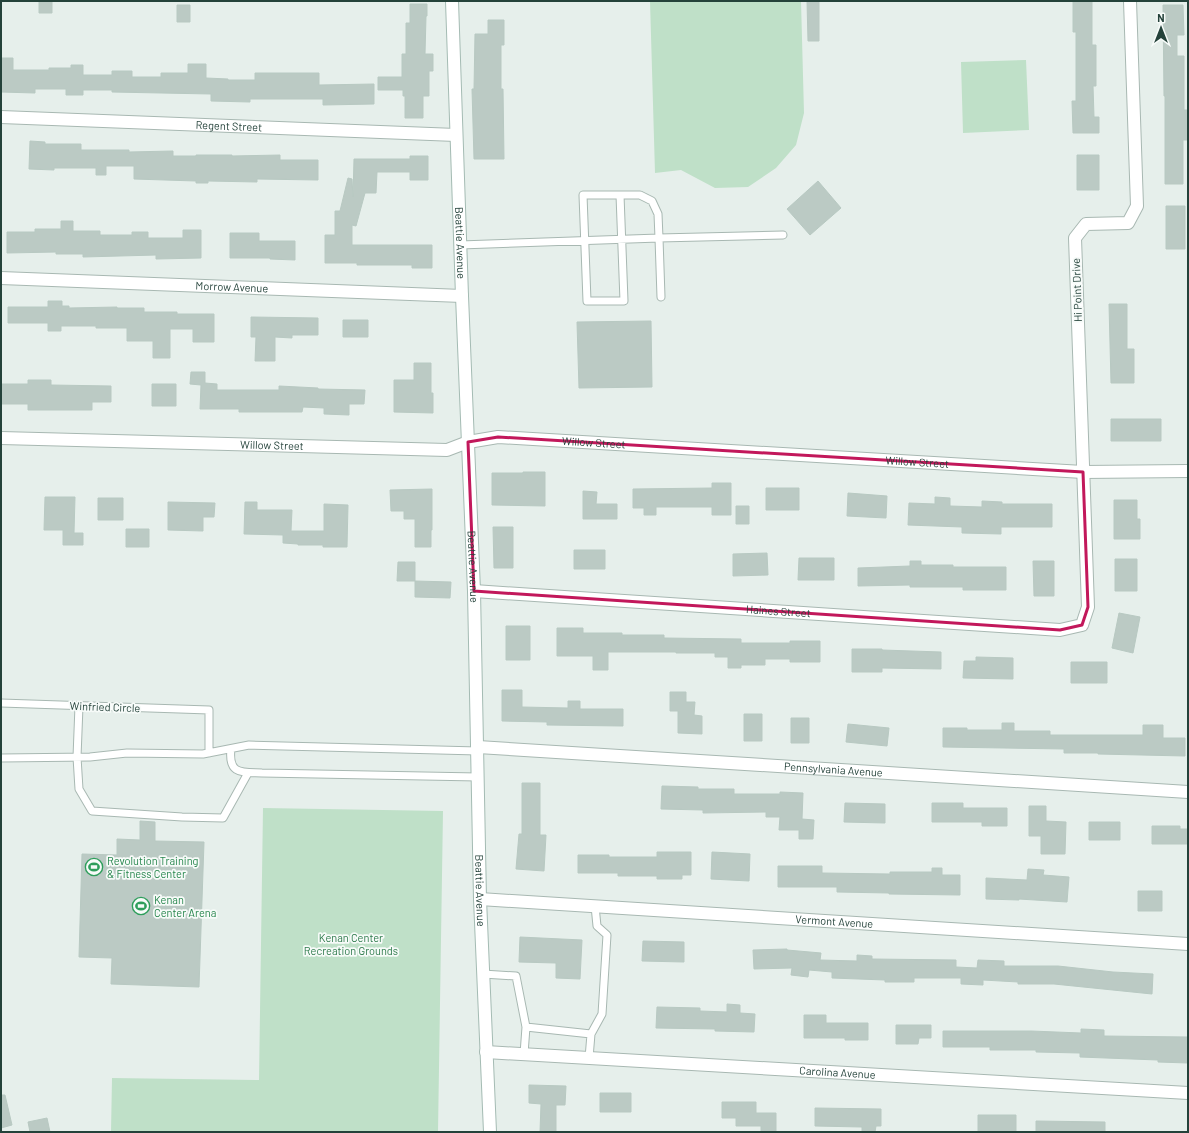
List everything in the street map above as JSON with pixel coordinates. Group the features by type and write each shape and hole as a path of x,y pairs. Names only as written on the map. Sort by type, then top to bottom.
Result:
{"street":[{"name":"Beattie Avenue","path":"452,1 474,591 480,899 490,1132"},
{"name":"Hi Point Drive","path":"1082,624 1088,607 1075,238 1086,224 1128,223 1137,206 1130,1"},
{"name":"Regent Street","path":"1,117 456,135"},
{"name":"Morrow Avenue","path":"1,278 462,296"},
{"name":"Willow Street","path":"1,438 447,450 468,442 498,437 1083,472 1188,471"},
{"name":"Haines Street","path":"474,591 1060,630 1082,624"},
{"name":"Pennsylvania Avenue","path":"478,749 1188,792"},
{"name":"Vermont Avenue","path":"480,899 1188,944"},
{"name":"Carolina Avenue","path":"486,1052 1188,1093"}],"lane":[{"path":"620,195 624,301 587,301 583,195 620,195 640,195 652,201 658,214 661,297"},
{"path":"460,244 783,235"},
{"name":"Winfried Circle","path":"1,703 209,710 209,753"},
{"path":"79,706 77,757 79,789 92,811 223,818 248,773"},
{"path":"1,758 90,757 127,752 203,754 248,745 478,749"},
{"path":"231,749 230,758 232,767 240,772 248,773 478,777"},
{"path":"589,1058 590,1034 602,1014 607,935 597,926 595,906"},
{"path":"483,974 516,976 526,1027 524,1054"},
{"path":"526,1027 590,1034"}],"highlighted area":[{"path":"498,437 1083,472 1088,607 1082,625 1060,630 474,591 468,442"}],"green space":[{"path":"650,1 801,1 804,113 796,145 776,168 748,187 715,188 681,170 655,173"},
{"path":"1026,60 1029,130 963,133 961,62"},
{"name":"Kenan Center Recreation Grounds","path":"263,808 443,811 438,1132 111,1132 112,1078 259,1080"}],"building":[{"path":"39,1 52,1 52,13 39,13"},
{"path":"807,1 819,1 819,41 808,41"},
{"path":"1073,1 1092,1 1092,45 1096,45 1096,86 1093,86 1094,117 1099,117 1099,133 1073,133 1072,101 1076,101 1076,32 1073,32"},
{"path":"410,4 427,4 425,54 433,54 433,71 429,71 429,96 423,96 423,118 405,118 405,96 403,96 403,90 378,90 378,77 402,77 402,54 406,54 406,23 410,23"},
{"path":"177,5 190,5 190,22 177,22"},
{"path":"1163,5 1183,5 1184,35 1177,35 1177,56 1184,56 1184,110 1188,110 1188,140 1183,140 1183,184 1165,184"},
{"path":"488,20 504,20 504,45 501,45 501,89 503,89 504,159 474,159 472,89 474,89 475,34 488,34"},
{"path":"1,58 13,58 13,70 49,70 49,68 71,68 71,65 83,65 83,75 112,75 112,71 132,71 132,77 161,77 161,73 188,73 188,64 206,64 206,78 228,80 255,80 255,73 319,73 319,85 374,84 374,104 323,105 323,99 250,99 250,102 211,101 211,94 112,92 112,90 83,90 83,95 66,95 66,89 35,89 35,93 1,92"},
{"path":"30,141 45,142 45,144 81,144 81,150 129,150 129,152 173,151 173,156 280,155 280,160 318,160 318,180 257,179 257,182 208,181 208,183 196,183 196,181 134,179 134,166 106,166 106,175 96,175 96,168 54,168 54,170 29,169"},
{"path":"1077,155 1099,155 1099,190 1077,190"},
{"path":"410,156 428,156 428,180 410,180 410,172 377,172 376,193 365,193 356,226 352,225 352,245 432,245 432,268 412,268 412,265 357,265 357,263 325,263 325,235 335,235 335,211 340,211 348,178 352,179 353,197 354,159 410,159"},
{"path":"818,181 841,208 810,235 787,209"},
{"path":"1166,206 1185,206 1185,249 1166,249"},
{"path":"61,221 73,221 73,231 100,231 100,235 132,235 132,232 148,232 148,238 183,238 183,230 201,230 201,258 156,259 156,255 83,257 83,254 56,254 56,252 7,253 7,232 35,232 35,229 61,229"},
{"path":"230,233 259,233 259,241 295,241 295,260 270,258 230,258"},
{"path":"48,301 62,301 62,306 69,306 69,308 144,308 144,312 214,314 214,342 193,342 193,329 170,329 170,358 153,358 153,341 127,341 127,328 61,326 61,331 48,331 48,323 8,323 8,307 48,307"},
{"path":"1109,304 1127,304 1127,349 1134,349 1134,383 1111,383"},
{"path":"251,317 318,318 318,335 292,335 292,338 275,337 275,361 255,361 256,337 251,337"},
{"path":"343,320 368,320 368,337 343,337"},
{"path":"651,321 652,387 579,388 577,322"},
{"path":"414,363 431,363 433,413 394,412 394,380 414,380"},
{"path":"191,372 205,372 205,383 217,384 217,390 279,390 279,386 365,390 364,404 349,404 349,415 324,414 324,408 303,407 302,412 239,412 239,409 200,409 201,385 190,384"},
{"path":"28,380 51,380 51,385 111,386 111,402 92,402 92,410 28,410 28,404 1,404 1,384 28,384"},
{"path":"152,384 176,384 176,406 152,406"},
{"path":"1111,419 1161,419 1161,441 1111,441"},
{"path":"545,472 545,506 492,505 492,473"},
{"path":"712,483 731,483 731,515 712,515 712,507 656,507 656,515 644,515 644,508 633,508 633,489 712,488"},
{"path":"766,488 799,488 799,510 766,510"},
{"path":"432,489 431,547 415,547 415,519 404,519 404,511 391,511 390,490"},
{"path":"583,491 597,492 596,504 617,504 617,519 583,519"},
{"path":"848,493 887,496 886,518 847,516"},
{"path":"45,497 75,497 74,533 83,533 83,545 63,545 63,530 44,530"},
{"path":"935,497 950,498 950,506 982,507 982,501 1002,502 1002,504 1052,504 1052,527 1001,527 1001,534 962,533 962,527 908,525 909,503 935,504"},
{"path":"98,498 123,498 123,520 98,520"},
{"path":"1114,500 1137,500 1137,519 1140,519 1140,539 1114,539"},
{"path":"168,502 215,503 214,517 203,517 203,531 168,530"},
{"path":"245,502 257,502 257,510 292,510 291,531 324,531 324,504 348,505 347,547 298,545 283,543 283,535 244,534"},
{"path":"736,506 749,506 749,524 736,524"},
{"path":"493,527 513,527 513,568 494,568"},
{"path":"126,529 149,529 149,547 126,547"},
{"path":"574,550 605,550 605,569 574,569"},
{"path":"767,553 768,575 733,576 733,554"},
{"path":"799,558 834,558 834,580 798,580"},
{"path":"1115,559 1137,559 1137,591 1115,591"},
{"path":"910,561 921,561 921,565 953,565 953,567 1006,567 1006,590 963,590 963,587 910,587 910,585 858,586 858,568 910,566"},
{"path":"1033,561 1054,561 1054,596 1034,596"},
{"path":"398,562 415,562 415,581 397,581"},
{"path":"415,581 451,582 450,598 415,597"},
{"path":"1119,613 1140,617 1133,653 1112,648"},
{"path":"506,626 530,626 530,660 506,660"},
{"path":"557,628 583,628 583,633 664,635 664,638 741,639 741,643 790,643 790,641 820,641 820,662 790,662 790,659 765,659 765,665 741,665 741,668 728,668 728,657 715,657 715,653 608,652 608,670 593,670 593,656 557,656"},
{"path":"852,649 941,652 941,669 882,668 882,672 852,672"},
{"path":"976,657 1013,658 1013,679 963,678 964,661 976,661"},
{"path":"1071,662 1107,662 1107,683 1071,683"},
{"path":"502,690 522,690 522,707 568,708 568,701 580,701 580,709 623,709 623,726 547,725 547,722 502,721"},
{"path":"670,692 686,692 686,702 695,702 694,715 702,716 702,734 678,733 678,711 670,711"},
{"path":"744,714 762,714 762,741 744,741"},
{"path":"791,718 809,718 809,743 791,743"},
{"path":"1002,723 1014,723 1014,731 1050,731 1050,735 1143,735 1143,725 1163,725 1163,738 1185,738 1185,756 1064,753 1064,749 943,747 943,728 1002,730"},
{"path":"848,724 889,728 887,746 846,742"},
{"path":"522,783 540,783 540,835 546,835 544,871 516,869 519,834 522,834"},
{"path":"662,786 698,787 698,789 734,789 734,794 780,794 780,792 803,793 802,819 814,820 813,839 799,839 799,830 779,830 780,817 766,817 766,812 703,813 703,810 661,809"},
{"path":"845,803 885,804 885,823 844,822"},
{"path":"932,803 963,803 963,808 1007,808 1007,826 982,826 982,822 932,822"},
{"path":"1029,806 1046,806 1046,821 1066,822 1065,854 1041,854 1041,836 1029,836"},
{"name":"Kenan Center Arena","path":"140,821 155,822 155,841 204,842 199,987 111,984 112,958 79,957 82,854 117,855 117,839 140,840"},
{"path":"1089,822 1120,822 1120,840 1089,840"},
{"path":"1152,826 1180,826 1180,829 1188,829 1188,844 1152,844"},
{"path":"657,852 691,852 691,875 682,875 682,879 657,879 657,876 618,876 618,873 578,873 578,855 609,855 609,857 657,857"},
{"path":"712,852 750,854 749,881 711,879"},
{"path":"778,866 822,866 822,873 890,874 890,872 932,872 932,868 942,868 942,875 960,875 960,895 837,892 837,887 778,887"},
{"path":"1028,869 1044,870 1043,875 1069,877 1067,902 1019,899 986,899 986,878 1027,880"},
{"path":"1138,891 1162,891 1162,911 1138,911"},
{"path":"520,937 582,940 580,979 556,978 556,963 519,962"},
{"path":"643,941 684,942 684,962 642,961"},
{"path":"787,949 821,953 820,960 857,961 857,955 872,956 872,959 956,960 956,967 977,968 978,960 1004,961 1004,966 1058,966 1113,972 1153,974 1152,994 1054,984 1018,984 1018,982 983,980 983,985 961,984 961,978 914,978 914,982 885,982 885,980 832,978 832,972 809,970 808,977 791,975 792,968 754,969 753,950"},
{"path":"727,1004 740,1005 740,1013 755,1014 754,1032 715,1031 715,1029 656,1028 657,1007 700,1008 700,1011 727,1012"},
{"path":"804,1015 826,1015 826,1023 868,1023 868,1040 845,1040 845,1038 804,1038"},
{"path":"896,1025 931,1025 931,1038 919,1038 918,1044 896,1044"},
{"path":"1081,1029 1104,1030 1104,1036 1188,1037 1188,1063 1158,1062 1158,1060 1080,1057 1080,1053 1036,1052 1036,1050 990,1050 990,1047 943,1047 943,1031 1031,1031 1081,1033"},
{"path":"529,1085 566,1086 565,1105 556,1105 556,1132 540,1132 541,1104 529,1103"},
{"path":"600,1093 631,1093 631,1112 600,1112"},
{"path":"1,1095 5,1095 12,1125 1,1128"},
{"path":"722,1102 756,1102 756,1113 776,1113 776,1132 761,1132 761,1126 736,1126 736,1118 722,1118"},
{"path":"815,1108 881,1109 881,1126 876,1126 875,1132 862,1132 862,1127 815,1126"},
{"path":"978,1115 1016,1115 1016,1132 978,1132"},
{"path":"47,1118 50,1132 30,1132 28,1122"},
{"path":"1036,1121 1105,1122 1105,1132 1036,1132"}],"place":[{"name":"Revolution Training & Fitness Center","path":"94,867"},
{"name":"Kenan Center Arena","path":"141,906"}]}
